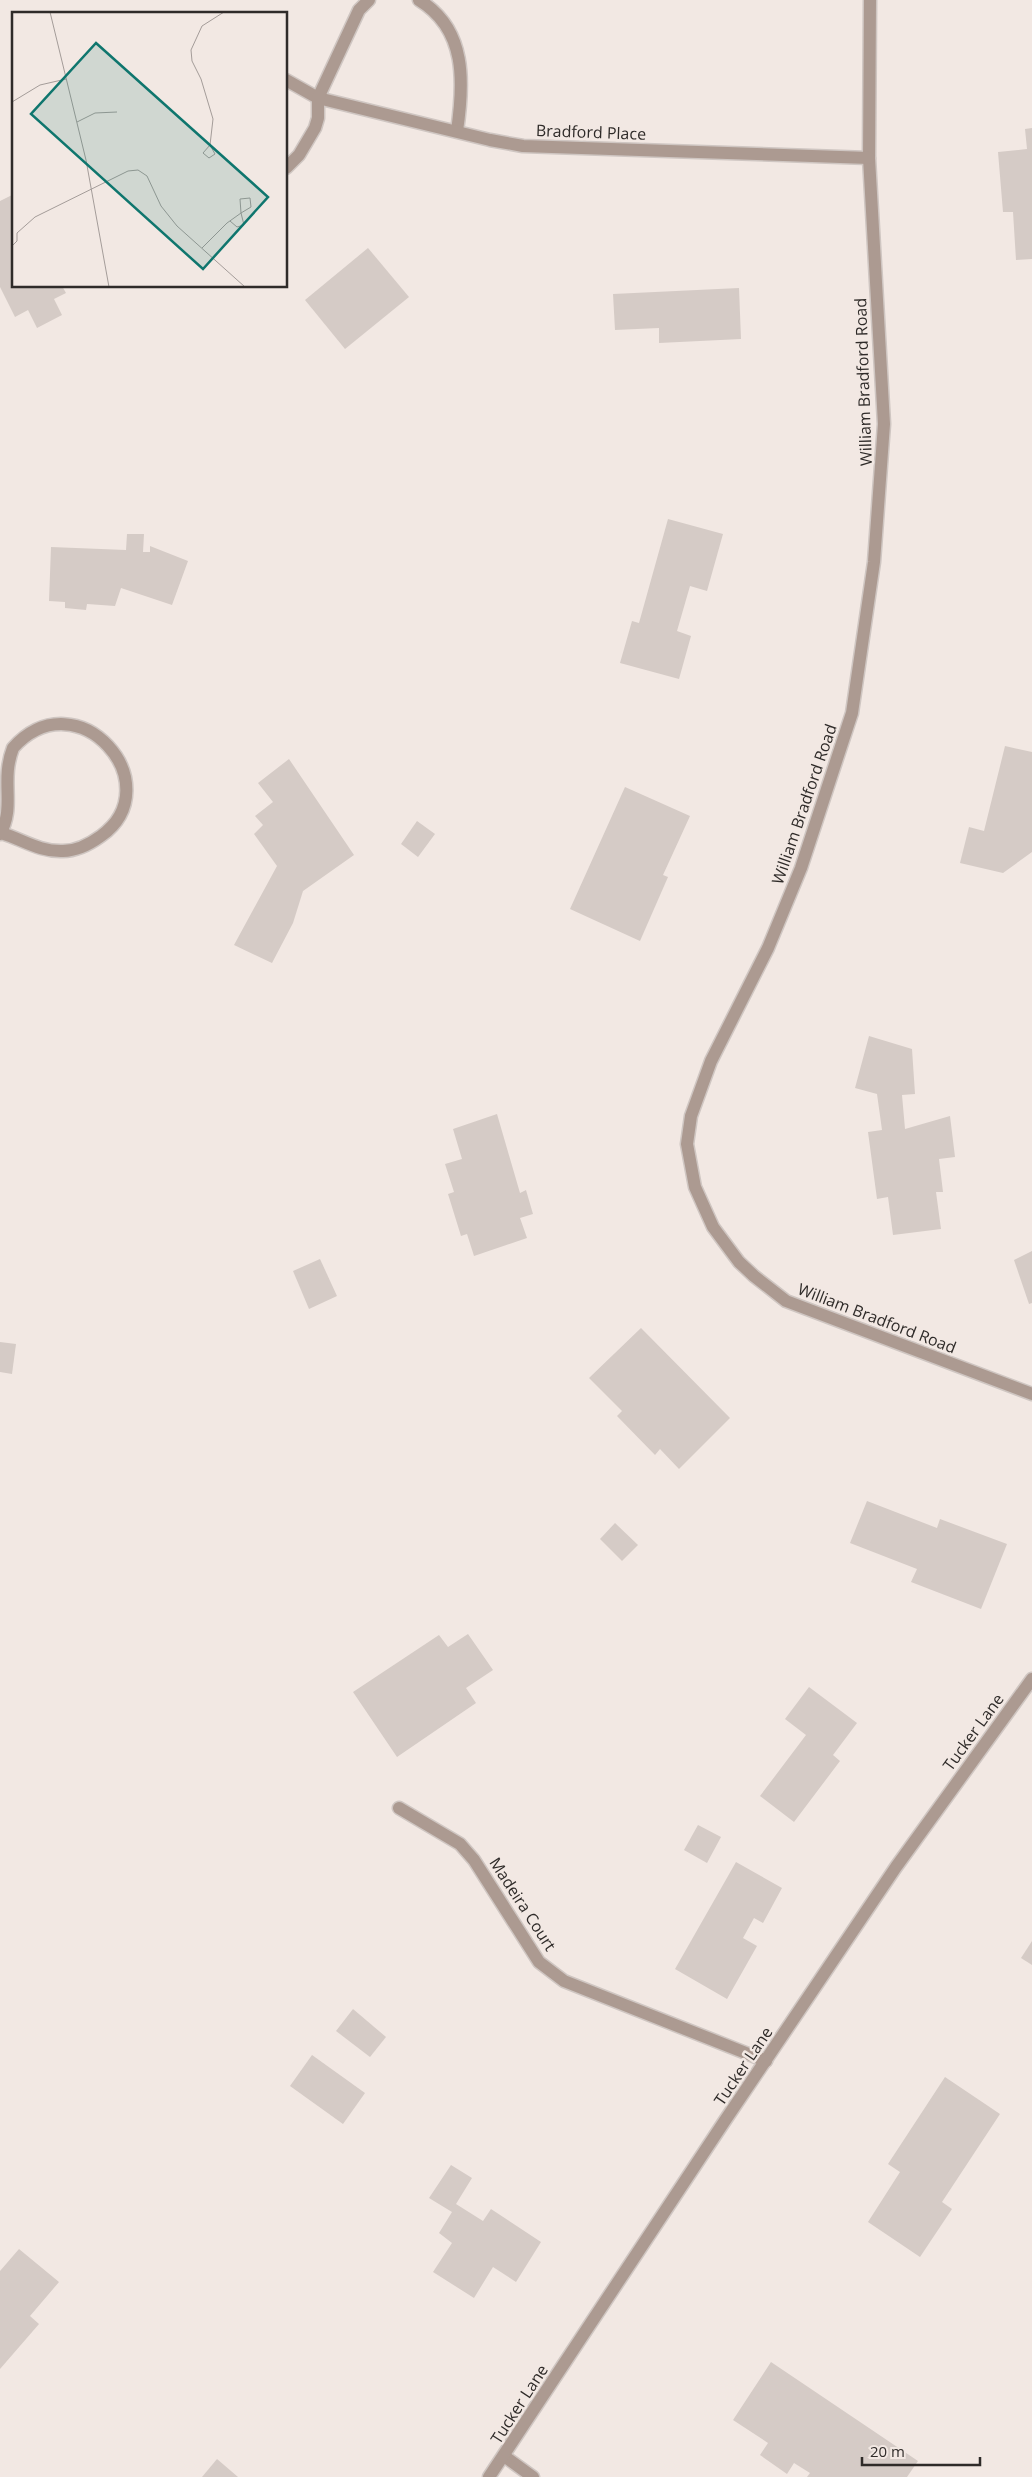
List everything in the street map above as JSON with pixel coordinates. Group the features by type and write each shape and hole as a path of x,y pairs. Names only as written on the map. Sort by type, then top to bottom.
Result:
{"street":[{"path":"288,166 299,156 315,128 318,118 318,98 359,10 369,0"},
{"path":"419,0 436,12 444,22 457,48 462,82 457,132"},
{"name":"William Bradford Road","path":"870,0 869,158 884,424 874,562 852,714 816,828 788,900 768,948 729,1023 700,1088 691,1116 687,1144 690,1165 703,1208 725,1246 754,1276 786,1301 1032,1394"},
{"name":"Bradford Place","path":"288,81 318,98 490,140 541,148 869,158"},
{"path":"66,724 85,728 102,738 111,747 124,773 126,787 120,815 109,830 94,842 77,849 63,851 35,847 1,834 5,818 0,791 1,766 13,749 29,734 48,725 66,724"},
{"name":"Tucker Lane","path":"489,2477 896,1867 1032,1679"},
{"name":"Madeira Court","path":"399,1808 465,1850 489,1880 514,1924 539,1962 564,1981 585,1992 766,2061"},
{"path":"504,2456 533,2477"}],"building":[{"path":"1032,128 1032,259 1016,260 1013,212 1003,212 998,152 1027,149 1025,129"},
{"path":"12,195 12,288 63,288 66,293 54,299 62,315 37,328 28,310 15,317 0,287 0,201"},
{"path":"368,248 409,297 345,349 305,300"},
{"path":"739,288 741,339 659,343 659,328 615,330 613,294"},
{"path":"668,519 723,534 707,591 690,586 677,631 691,636 679,679 620,663 632,621 639,623"},
{"path":"127,534 144,534 143,552 150,552 150,546 188,561 172,605 121,588 115,606 87,604 86,610 65,608 65,602 49,601 51,547 126,550"},
{"path":"1005,746 1032,752 1032,852 1003,873 960,863 969,827 984,831"},
{"path":"289,759 354,855 303,891 293,923 272,963 234,945 277,866 254,834 263,825 255,816 273,802 258,783"},
{"path":"625,787 690,816 663,875 668,877 640,941 570,909"},
{"path":"417,821 435,834 418,857 401,844"},
{"path":"869,1036 912,1049 915,1094 902,1095 905,1129 950,1116 955,1157 939,1159 943,1192 936,1192 941,1229 893,1235 888,1197 877,1199 868,1132 882,1130 877,1094 855,1088"},
{"path":"497,1114 520,1193 526,1190 533,1214 520,1218 527,1238 474,1256 467,1234 461,1236 448,1194 454,1192 445,1164 462,1159 453,1129"},
{"path":"1032,1251 1032,1303 1029,1304 1014,1260"},
{"path":"320,1259 337,1296 309,1309 293,1271"},
{"path":"641,1328 730,1418 679,1469 660,1449 655,1455 617,1416 622,1411 589,1378"},
{"path":"0,1342 16,1344 12,1374 0,1372"},
{"path":"867,1501 937,1528 940,1519 1007,1544 981,1609 911,1582 917,1569 850,1543"},
{"path":"615,1523 638,1545 622,1561 600,1539"},
{"path":"468,1634 493,1670 466,1688 476,1703 397,1757 353,1692 439,1635 448,1647"},
{"path":"809,1687 857,1723 833,1755 840,1761 794,1822 760,1796 806,1735 785,1719"},
{"path":"698,1825 721,1837 707,1863 684,1850"},
{"path":"736,1862 782,1888 763,1923 754,1918 743,1938 757,1946 727,1999 675,1969"},
{"path":"1032,1941 1032,1965 1021,1958"},
{"path":"353,2009 386,2037 370,2057 336,2031"},
{"path":"312,2055 365,2093 343,2124 290,2086"},
{"path":"945,2077 1000,2114 942,2202 952,2209 920,2257 868,2222 900,2172 888,2164"},
{"path":"451,2165 472,2178 456,2204 483,2221 491,2209 541,2242 516,2282 493,2267 474,2298 433,2272 452,2243 439,2233 452,2212 429,2198"},
{"path":"19,2249 59,2282 30,2316 39,2324 0,2369 0,2271"},
{"path":"771,2362 918,2461 907,2477 807,2477 810,2473 794,2463 787,2474 760,2455 768,2443 733,2420"},
{"path":"217,2459 238,2477 202,2477"}]}
